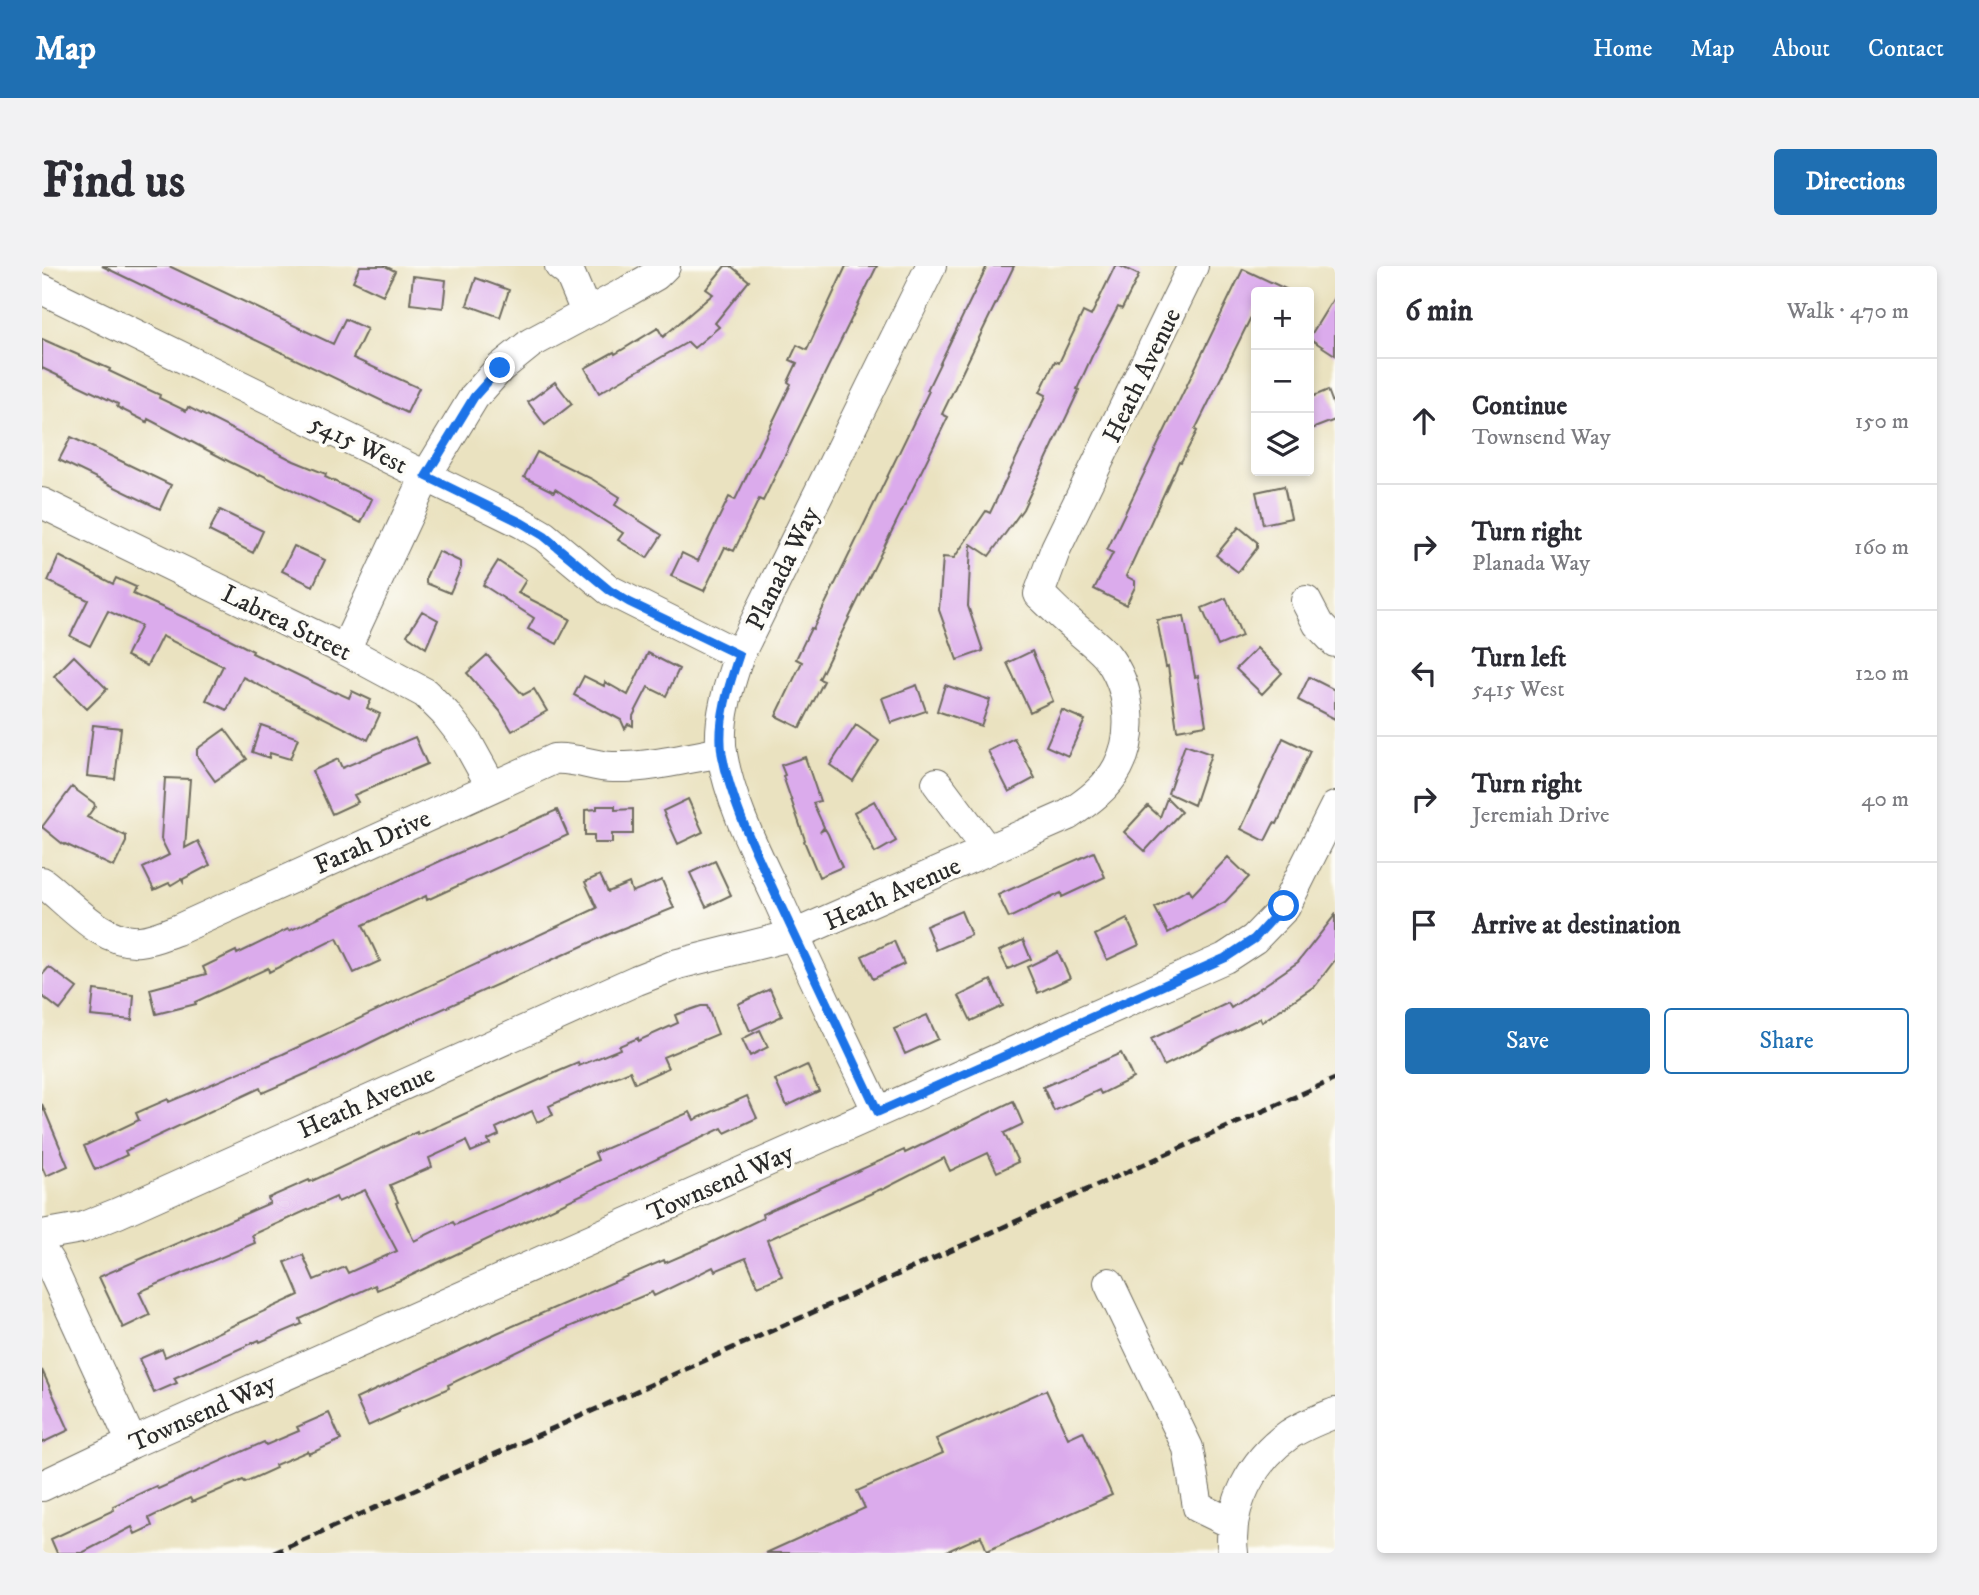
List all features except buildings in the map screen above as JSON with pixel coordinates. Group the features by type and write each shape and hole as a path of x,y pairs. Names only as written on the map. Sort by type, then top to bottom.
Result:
{"street":[{"path":"560,266 570,274 586,312"},
{"path":"345,650 426,476 474,397 500,368 531,343 656,275 665,266"},
{"name":"Planada Way","path":"878,1112 794,935 736,803 722,752 722,724 729,684 739,655 931,266"},
{"name":"Heath Avenue","path":"42,1235 81,1228 118,1213 636,980 678,964 794,935 1068,815 1101,789 1118,766 1127,737 1128,704 1121,679 1107,656 1039,594 1056,548 1193,266"},
{"name":"5415 West","path":"42,289 522,523 544,536 609,590 739,655"},
{"name":"Labrea Street","path":"42,503 345,650 425,693 466,740 492,788"},
{"path":"1306,601 1318,624 1335,642"},
{"name":"Farah Drive","path":"42,882 104,932 121,939 140,941 177,930 554,759 569,758 609,767 627,767 722,752"},
{"path":"937,783 987,850"},
{"name":"Townsend Way","path":"42,1486 132,1443 1225,958 1254,939 1284,906 1335,807"},
{"path":"42,1251 132,1443"},
{"path":"1109,1283 1188,1448 1198,1507 1231,1523"},
{"path":"1233,1553 1231,1523 1237,1502 1250,1476 1270,1451 1290,1434 1335,1413"}],"railway":[{"path":"274,1553 1335,1079"}],"route":[{"path":"500,368 474,397 426,476 544,536 609,590 629,602 739,655 729,684 722,724 722,752 736,803 773,890 878,1112 1225,958 1254,939 1284,906"}]}
